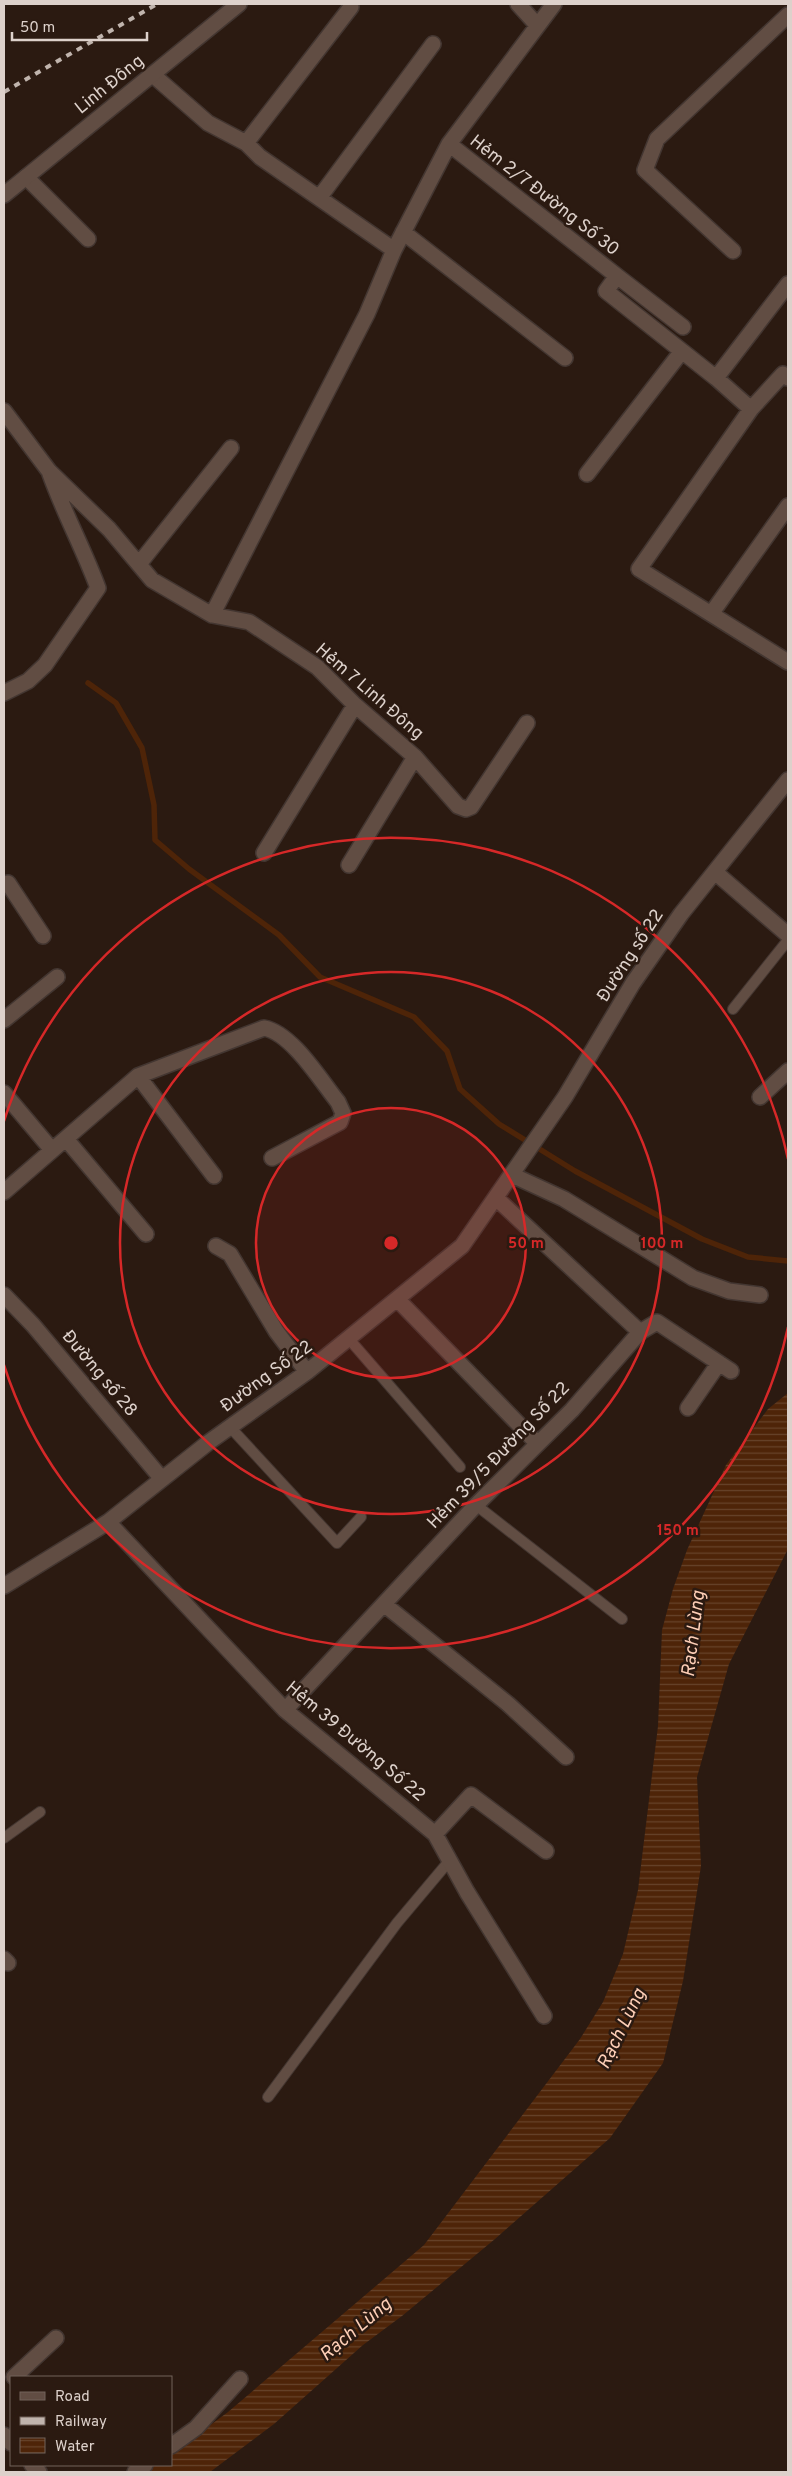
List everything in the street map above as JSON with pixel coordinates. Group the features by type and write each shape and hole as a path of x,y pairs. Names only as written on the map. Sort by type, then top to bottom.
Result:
{"street":[{"name":"Linh Đông","path":"4,195 239,4"},
{"path":"518,4 538,26"},
{"path":"212,615 367,314 394,250 449,144 554,4"},
{"path":"246,143 351,7"},
{"path":"734,251 645,170 656,140 788,15"},
{"path":"319,198 433,44"},
{"path":"153,74 208,123 246,143 260,157 394,250"},
{"name":"Hẻm 2/7 Đường Số 30","path":"449,144 683,327"},
{"path":"26,177 88,239"},
{"path":"403,232 565,358"},
{"name":"Hẻm 2/7 Đường Số 30","path":"617,276 606,292 682,352"},
{"path":"716,378 788,284"},
{"path":"587,474 682,352 716,378 751,409"},
{"path":"788,378 783,374 751,409 639,569 788,662"},
{"name":"Hẻm 7 Linh Đông","path":"4,411 49,471 109,529 152,580 212,615 249,622 317,667 355,705 415,757 458,806 466,810 471,807 527,723"},
{"path":"139,564 231,448"},
{"path":"4,693 28,681 46,665 98,588 85,554 61,505 49,471"},
{"path":"711,614 788,506"},
{"path":"264,853 355,705"},
{"path":"349,865 415,757"},
{"name":"Đường số 22","path":"517,1169 565,1097 633,983 680,914 785,791"},
{"path":"715,872 788,935"},
{"path":"4,885 8,883 43,936"},
{"path":"4,1020 57,977"},
{"path":"4,1192 138,1076 264,1028 272,1030 288,1040 338,1102 343,1113 340,1122 272,1158"},
{"path":"760,1097 788,1071"},
{"path":"138,1076 214,1176"},
{"path":"4,1094 52,1150"},
{"path":"66,1139 146,1234"},
{"path":"517,1169 693,1278 729,1291 760,1295"},
{"name":"Đường Số 22","path":"4,1586 108,1522 230,1427 307,1372 398,1300 462,1246 517,1169"},
{"path":"496,1198 640,1332 658,1322 725,1367 688,1408"},
{"path":"216,1246 230,1254 276,1331 307,1372"},
{"name":"Đường số 28","path":"4,1295 33,1325 162,1479"},
{"path":"398,1300 537,1443"},
{"name":"Hẻm 39/5 Đường Số 22","path":"285,1710 385,1605 476,1505 572,1410 640,1332"},
{"name":"Hẻm 39 Đường Số 22","path":"108,1522 285,1710 435,1834 544,2016"},
{"path":"385,1605 508,1704 566,1757"},
{"path":"435,1834 471,1795 546,1851"},
{"path":"15,2376 56,2338"},
{"path":"172,2445 196,2428 240,2379"}],"lane":[{"path":"733,1009 788,940"},
{"path":"349,1339 460,1467"},
{"path":"230,1427 337,1543 361,1517"},
{"path":"476,1505 622,1619"},
{"path":"4,1838 40,1812"},
{"path":"268,2097 397,1923 450,1860"}],"water":[{"name":"Rạch Lùng","path":"788,1393 788,1549 729,1664 697,1777 701,1866 683,1981 663,2063 610,2138 495,2239 402,2316 363,2345 274,2424 210,2472 146,2472 155,2466 172,2466 172,2453 228,2412 424,2245 580,2039 603,2002 623,1954 638,1890 658,1726 662,1630 673,1589 687,1550 726,1465 768,1409"}],"waterway":[{"path":"88,683 116,703 142,748 154,805 155,840 189,869 279,935 320,977 414,1017 447,1051 460,1089 499,1124 575,1171 702,1239 748,1257 788,1261"}],"railway":[{"path":"4,92 157,4"}]}
